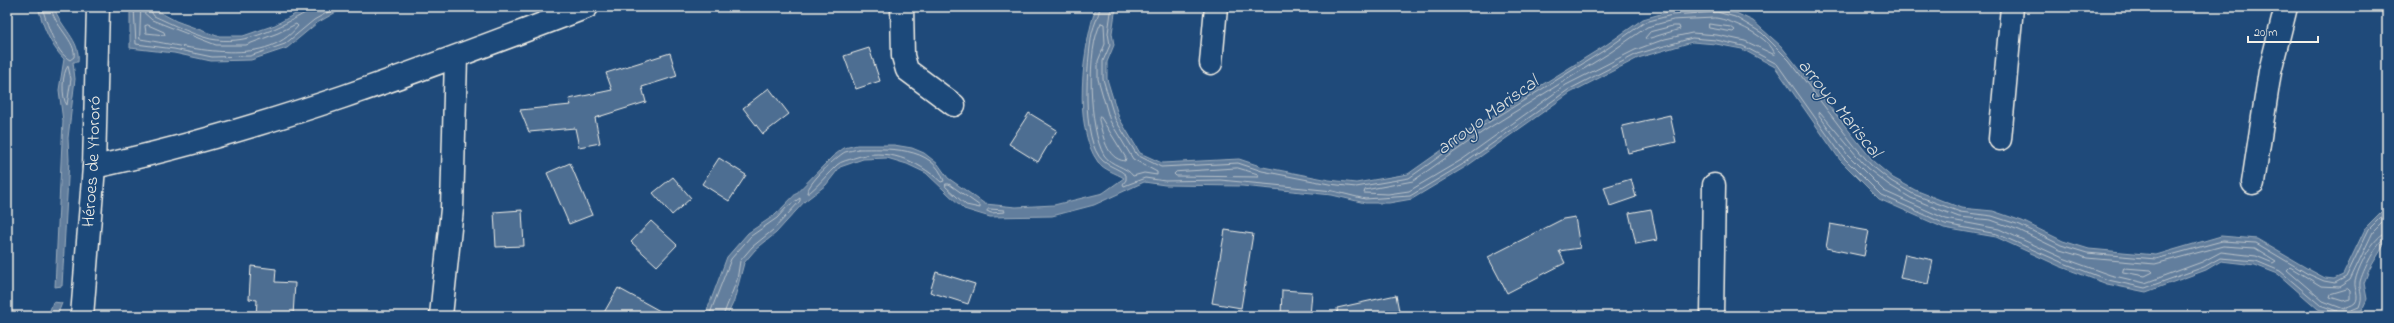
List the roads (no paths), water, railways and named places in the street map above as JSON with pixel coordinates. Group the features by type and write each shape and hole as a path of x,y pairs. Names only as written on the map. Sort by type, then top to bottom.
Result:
{"street":[{"name":"Héroes de Ytororó","path":"82,316 94,167 98,7"},
{"path":"94,167 160,153 238,132 456,57 586,7"},
{"path":"902,7 903,56 907,70 954,105"},
{"path":"1211,64 1216,7"},
{"path":"2000,139 2012,7"},
{"path":"2253,183 2270,71 2286,7"},
{"path":"441,316 452,209 456,57"},
{"path":"1712,316 1714,185"}],"water":[{"path":"38,7 54,7 61,22 74,41 78,54 78,62 73,62 75,79 68,138 69,160 62,286 55,287 63,121 59,90 64,59 55,48 48,35"},
{"path":"130,7 150,7 176,21 217,36 243,36 275,25 308,7 345,7 317,23 287,48 251,60 211,61 174,53 130,48"},
{"path":"1096,7 1118,7 1115,13 1112,33 1114,45 1107,62 1107,79 1119,118 1140,153 1162,163 1239,159 1263,167 1329,180 1356,183 1408,174 1479,124 1606,45 1643,19 1671,11 1719,9 1736,13 1753,21 1781,46 1874,162 1893,178 1915,190 1961,208 1993,211 2022,221 2063,241 2089,249 2156,255 2221,236 2257,239 2325,278 2334,279 2343,275 2366,227 2387,206 2387,240 2369,270 2364,283 2367,299 2362,310 2356,313 2341,316 2318,309 2278,274 2255,265 2221,261 2206,270 2146,292 2107,284 2059,266 1996,237 1944,228 1879,199 1840,160 1775,67 1742,49 1716,44 1692,42 1638,58 1570,93 1467,166 1412,199 1389,203 1365,203 1332,195 1242,186 1165,185 1144,182 1094,205 1052,216 990,217 964,209 926,173 907,164 887,158 863,159 840,167 826,185 805,201 776,233 755,250 744,263 734,301 727,316 705,316 727,257 748,233 775,215 832,157 844,148 857,145 894,145 912,148 924,153 938,164 948,178 985,204 1016,207 1054,205 1103,193 1124,178 1107,169 1098,162 1090,147 1085,128 1082,86 1084,64 1091,24"},
{"path":"53,302 62,303 57,316 40,316 49,313"}],"water label":[{"name":"arroyo Mariscal","path":"1839,109"},
{"name":"arroyo Mariscal","path":"1488,116"}]}
